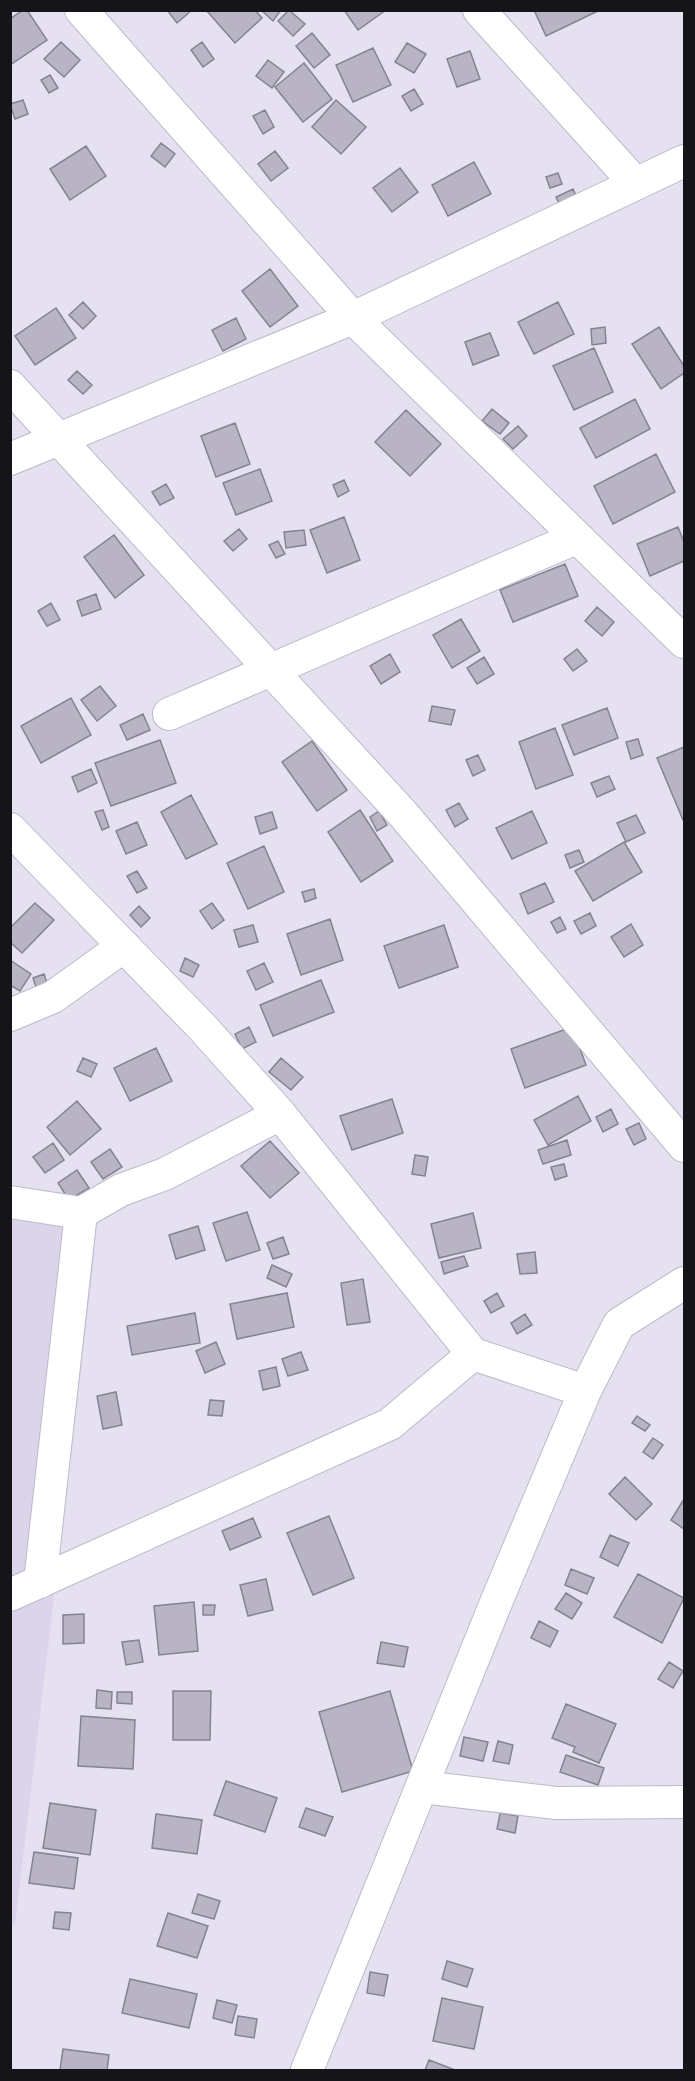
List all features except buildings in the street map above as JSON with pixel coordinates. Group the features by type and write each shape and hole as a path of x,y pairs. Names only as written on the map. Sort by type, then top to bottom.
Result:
{"street":[{"path":"81,10 353,318 684,642"},
{"path":"479,10 636,184"},
{"path":"10,459 62,440 353,318 684,161"},
{"path":"10,386 403,814 684,1146"},
{"path":"169,714 576,538"},
{"path":"10,829 203,1028 280,1114 473,1354 585,1391"},
{"path":"10,1015 53,997 124,946"},
{"path":"10,1202 81,1213 121,1190 165,1174 280,1114"},
{"path":"40,1582 81,1213"},
{"path":"307,2070 585,1391 619,1324 684,1283"},
{"path":"10,1595 390,1424 473,1354"},
{"path":"422,1787 556,1803 684,1802"}],"shaded area":[{"path":"10,1186 61,1194 95,1251 15,1925 10,1925"}]}
